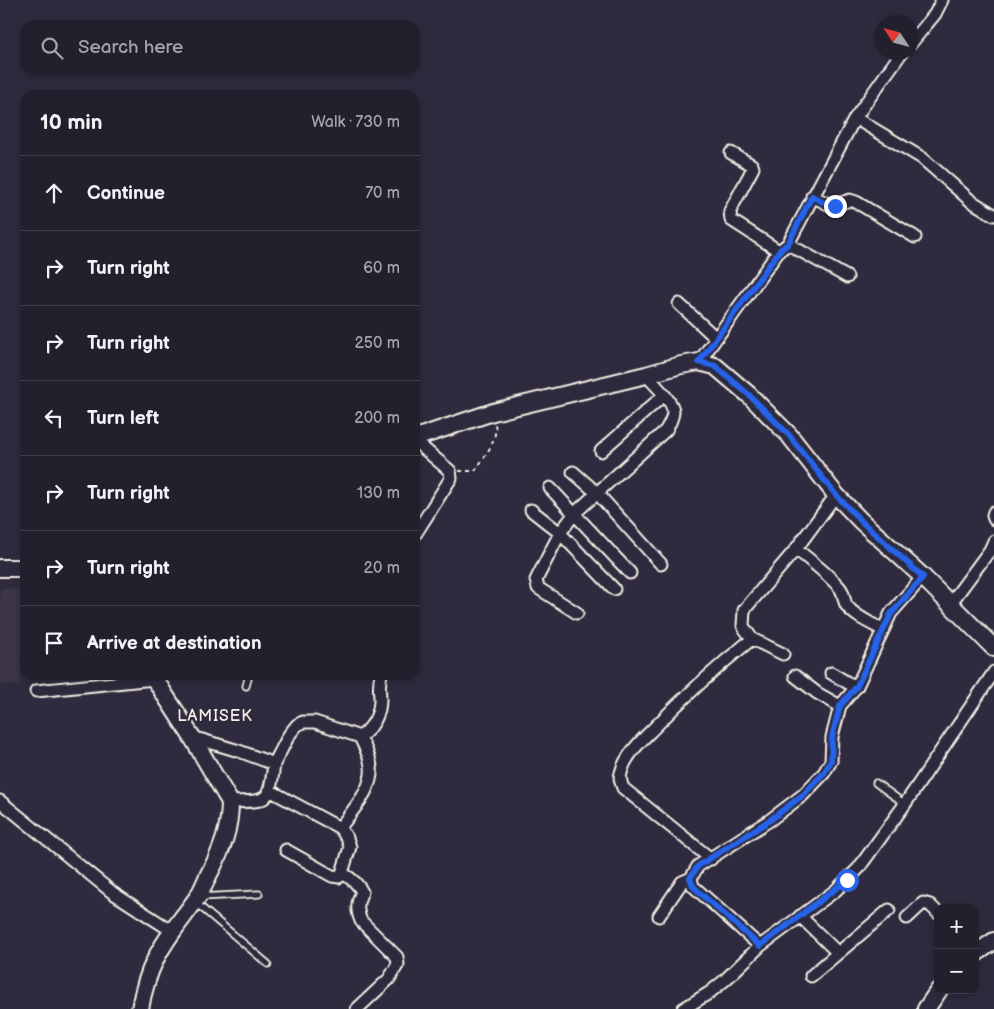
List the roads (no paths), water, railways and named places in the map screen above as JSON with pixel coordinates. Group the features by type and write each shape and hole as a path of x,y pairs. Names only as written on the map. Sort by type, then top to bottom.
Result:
{"street":[{"path":"919,33 935,14 942,0"},
{"path":"699,362 784,247 855,118 896,60"},
{"path":"855,118 922,158 971,201 994,215"},
{"path":"731,153 752,165 753,168 730,211 731,220 847,277"},
{"path":"812,196 832,206 850,200 856,202 915,237"},
{"path":"679,304 716,338"},
{"path":"420,436 493,412 646,375 681,364 699,362 715,366 748,394 789,435 836,495 861,521 923,577 994,648"},
{"path":"577,613 538,588 536,580 560,533 575,513 666,430 672,421 673,407 646,375"},
{"path":"601,451 664,395"},
{"path":"420,446 450,471 451,478 420,527"},
{"path":"573,472 598,493 661,564"},
{"path":"550,488 630,573"},
{"path":"783,654 752,639 743,626 744,610 796,549 836,495"},
{"path":"531,510 560,533 614,588"},
{"path":"994,512 994,519"},
{"path":"950,604 993,548"},
{"path":"796,549 815,563 840,588 844,594 846,605 854,613 883,630"},
{"path":"0,568 20,568"},
{"path":"659,916 682,882 690,878 698,866 770,820 803,795 819,779 831,761 832,737 840,706 857,686 891,614 923,577"},
{"path":"711,859 623,788 620,780 621,771 632,751 674,707 725,660 752,639"},
{"path":"683,1009 709,993 760,946 835,891 858,869 905,804 994,672"},
{"path":"831,673 857,686"},
{"path":"795,676 817,693 840,706"},
{"path":"36,691 128,680"},
{"path":"140,1009 149,973 157,956 172,931 196,899 226,839 230,802 192,737 155,680"},
{"path":"360,737 368,731 377,718 380,680"},
{"path":"230,802 264,799 271,791 274,764 289,735 297,725 303,722 314,722 360,737 369,758 371,777 367,788 340,828"},
{"path":"192,737 274,764"},
{"path":"271,791 340,828 347,838 350,848 339,877 332,876 286,850"},
{"path":"0,802 113,893 172,931"},
{"path":"342,872 352,879 362,892 357,904 361,922 397,958 398,964 389,979 357,1009"},
{"path":"690,878 693,886 700,893 760,946"},
{"path":"907,918 923,903 930,905 934,909"},
{"path":"810,976 889,910"},
{"path":"800,916 838,953"},
{"path":"979,950 994,941"},
{"path":"926,1009 936,994"}],"lane":[{"path":"246,686 248,680"},
{"path":"876,783 905,804"},
{"path":"196,899 259,894"},
{"path":"196,899 268,964"}],"district":[{"name":"LAMISEK","path":"215,716"}]}
